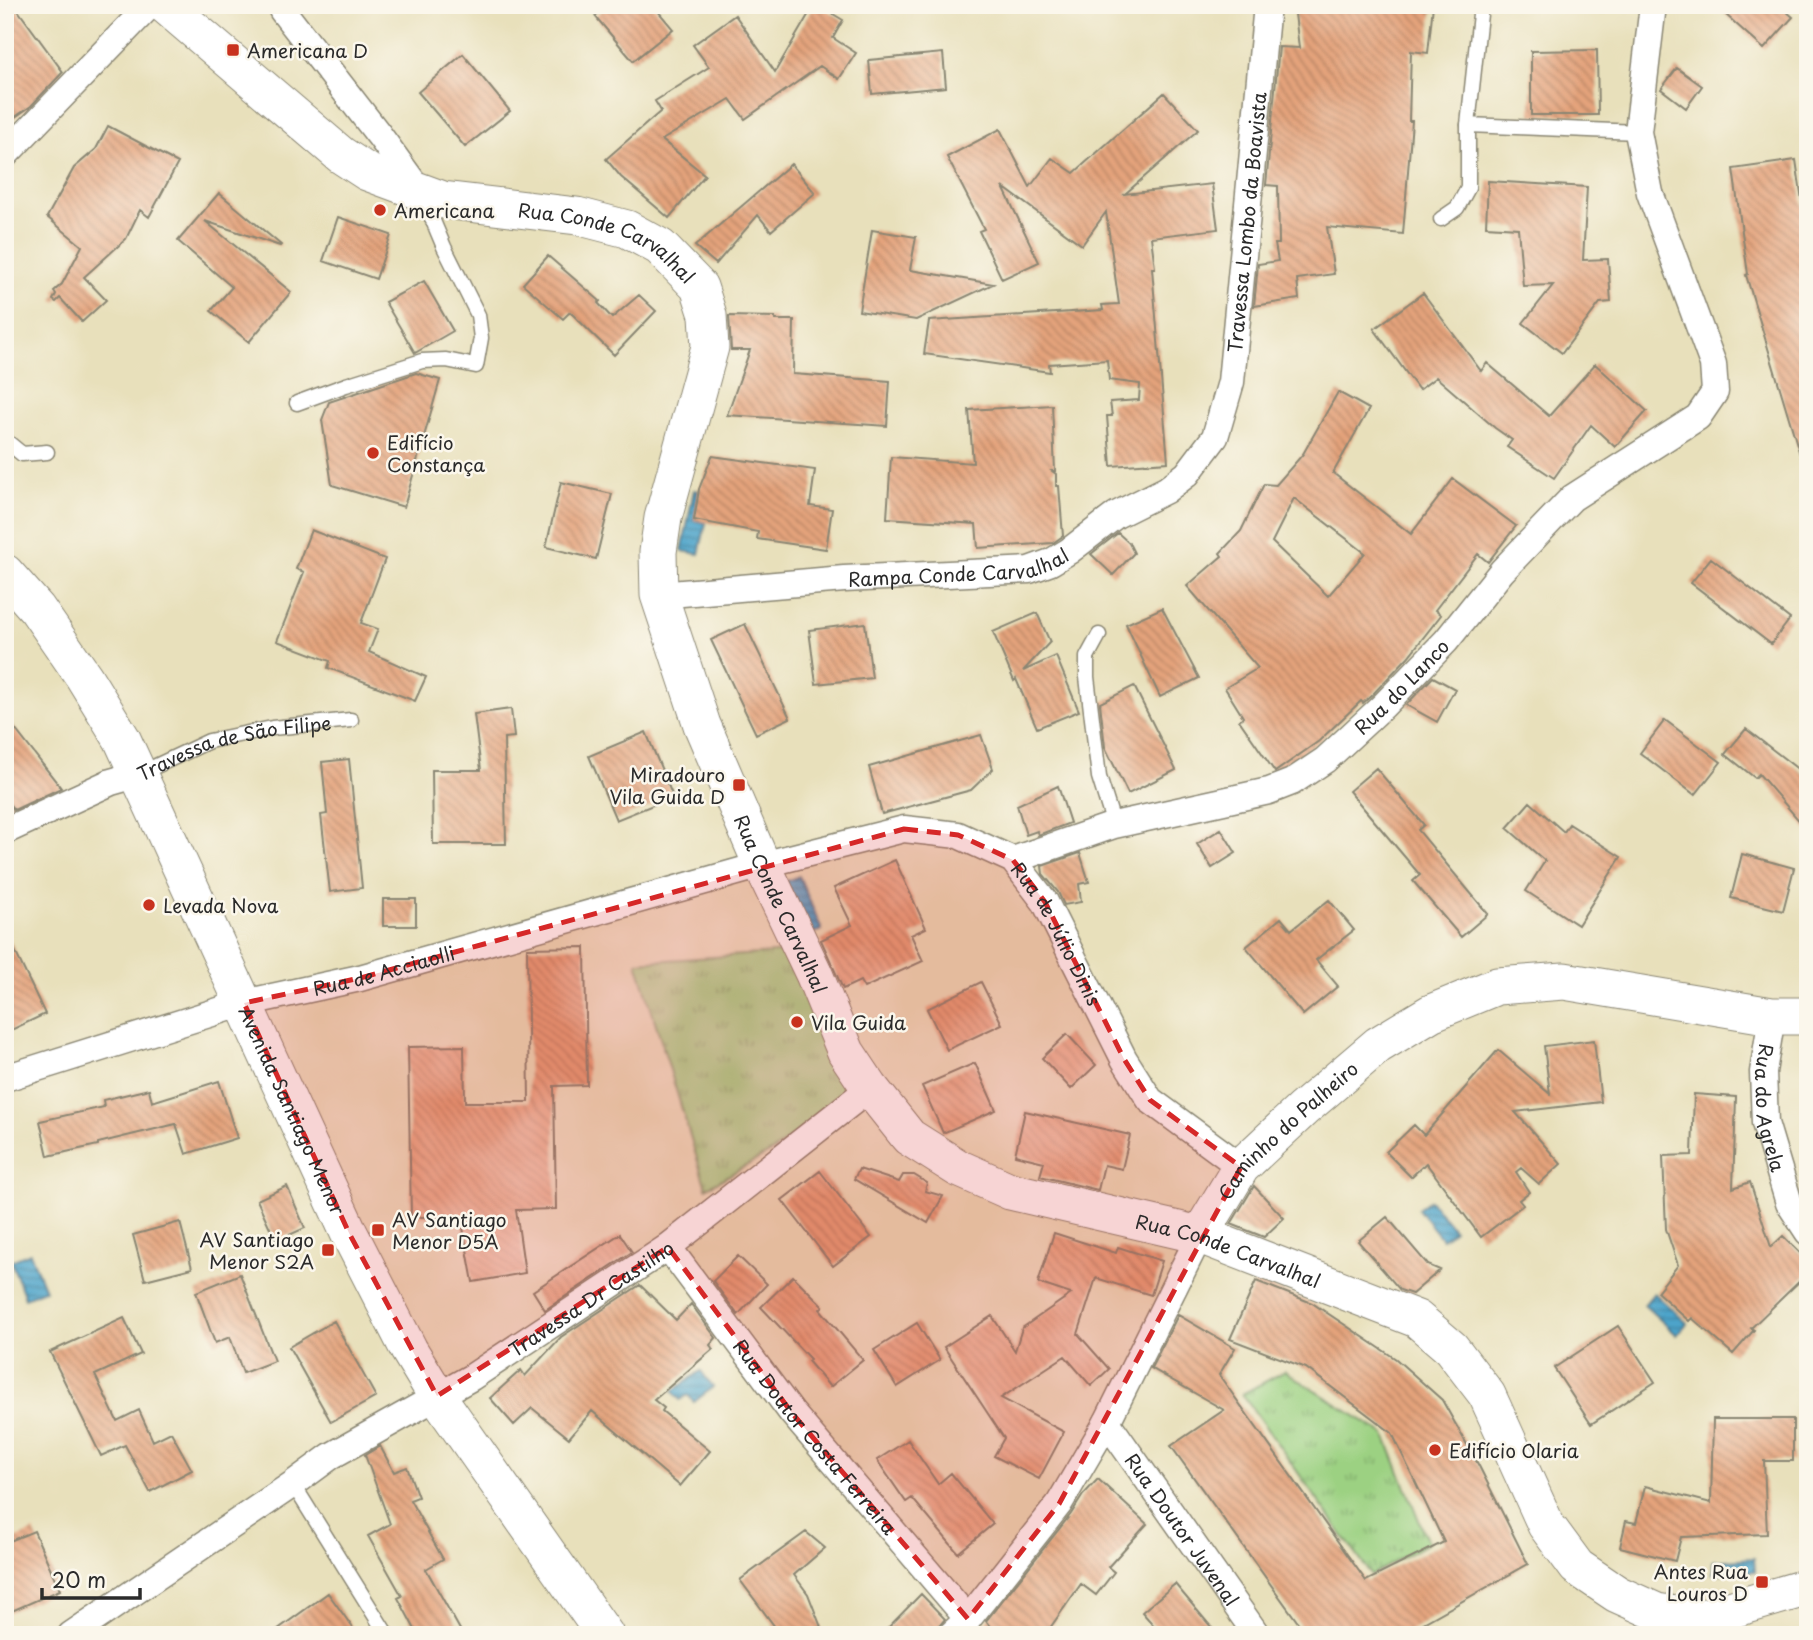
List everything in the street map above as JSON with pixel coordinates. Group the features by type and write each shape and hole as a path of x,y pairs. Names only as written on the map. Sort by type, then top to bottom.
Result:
{"street":[{"path":"5,155 150,5"},
{"name":"Rua Conde Carvalhal","path":"165,5 341,155 368,172 443,200 578,216 627,229 660,247 699,286 708,314 710,347 663,517 658,552 659,595 702,725 762,865 814,974 846,1052 870,1088 909,1137 958,1168 1010,1191 1200,1235 1417,1319 1451,1349 1487,1395 1546,1525 1577,1567 1617,1594 1657,1612 1699,1619 1808,1587"},
{"path":"281,5 282,10 421,193"},
{"name":"Travessa Lombo da Boavista","path":"1215,437 1231,382 1267,5"},
{"path":"1638,132 1653,5"},
{"name":"Rua do Lanco","path":"1013,860 1114,825 1269,791 1292,782 1325,760 1383,706 1446,640 1502,571 1573,498 1698,417 1715,392 1713,364 1650,193 1638,132"},
{"name":"Rampa Conde Carvalhal","path":"659,595 844,579 1029,570 1051,562 1116,515 1166,490 1187,474 1215,437"},
{"name":"Avenida Santiago Menor","path":"5,573 37,610 84,677 122,739 349,1233 410,1350 437,1396 605,1635"},
{"name":"Travessa de São Filipe","path":"5,831 111,782 139,774"},
{"name":"Rua de Júlio Dinis","path":"762,865 904,828 958,835 1013,860 1045,902 1124,1059 1150,1100 1241,1167"},
{"name":"Rua de Acciaolli","path":"5,1078 244,1003 360,978 762,865"},
{"name":"Caminho do Palheiro","path":"959,1627 1059,1504 1107,1422 1200,1235 1241,1167 1378,1045 1432,1013 1497,986 1564,981 1790,1016"},
{"name":"Rua do Agrela","path":"1790,1016 1763,1072 1765,1123 1789,1203 1808,1232"},
{"name":"Travessa Dr Castilho","path":"71,1635 331,1456 471,1377 668,1247 870,1088"},
{"name":"Rua Doutor Costa Ferreira","path":"668,1247 792,1413 959,1627"},
{"name":"Rua Doutor Juvenal","path":"1107,1422 1257,1635"}],"lane":[{"path":"1441,219 1457,208 1468,188 1468,125 1481,5"},
{"path":"1468,125 1638,132"},
{"path":"297,403 422,361 446,360 476,366 481,338 478,315 421,193"},
{"path":"5,440 22,454 47,452"},
{"path":"1099,635 1087,657 1087,677 1100,777 1114,825"},
{"name":"Travessa de São Filipe","path":"139,774 209,741 272,728 351,720"},
{"path":"293,1484 387,1635"}],"highlighted area":[{"path":"904,829 958,835 1013,860 1045,902 1124,1059 1150,1100 1241,1167 1059,1504 968,1619 792,1413 668,1247 437,1396 349,1233 244,1003 360,978"}],"green space":[{"path":"790,952 861,1085 773,1151 706,1188 637,962"},
{"path":"1285,1371 1385,1435 1428,1543 1371,1575 1242,1394"}],"water":[{"path":"694,490 699,491 694,520 706,523 699,554 682,551"},
{"path":"799,876 822,930 808,936 784,882"},
{"path":"1430,1200 1454,1230 1442,1239 1418,1209"},
{"path":"30,1253 45,1290 25,1298 11,1261"},
{"path":"1654,1293 1687,1323 1677,1335 1644,1305"},
{"path":"701,1371 713,1387 694,1402 688,1395 680,1400 673,1391"},
{"path":"1754,1558 1755,1571 1713,1574 1713,1561"}],"building":[{"path":"5,5 14,5 63,72 31,106 5,124"},
{"path":"608,5 653,5 673,29 633,61 595,16"},
{"path":"814,5 843,20 833,38 856,53 839,79 820,66 745,119 730,99 662,140 705,175 669,218 621,177 606,159 661,111 655,101 709,67 693,45 735,15 775,72"},
{"path":"1294,5 1433,5 1428,53 1411,51 1409,121 1412,121 1403,234 1327,227 1334,274 1297,279 1299,299 1254,306 1258,264 1278,261 1275,244 1279,244 1278,186 1266,185 1279,47 1299,48"},
{"path":"1715,5 1779,5 1793,17 1764,49"},
{"path":"1597,50 1598,115 1531,115 1531,51"},
{"path":"943,53 946,87 872,94 869,60"},
{"path":"463,54 510,111 465,147 418,92"},
{"path":"1677,68 1702,86 1686,108 1661,89"},
{"path":"1164,93 1198,130 1125,194 1212,184 1218,229 1151,237 1168,462 1111,466 1107,416 1112,416 1110,402 1139,400 1140,384 1109,380 1107,360 1049,364 1050,372 924,354 929,321 1103,310 1102,305 1119,304 1106,212 1082,245 1003,187 1039,262 1002,279 979,231 984,229 947,157 1000,129 1030,187 1052,158 1074,173"},
{"path":"108,126 178,163 149,217 140,210 126,239 84,277 106,300 82,322 60,298 56,302 53,300 56,294 54,291 62,284 82,246 47,217 74,168 96,149"},
{"path":"1796,160 1808,240 1808,457 1801,458 1746,275 1748,274 1733,169"},
{"path":"791,164 815,193 771,231 758,215 716,264 695,246"},
{"path":"1488,181 1587,187 1583,260 1608,259 1611,302 1600,303 1562,353 1523,323 1553,285 1523,286 1518,228 1486,226"},
{"path":"219,193 281,245 205,221 291,292 249,342 211,311 232,287 178,241"},
{"path":"338,217 391,235 376,279 323,261"},
{"path":"872,230 916,237 910,270 993,284 916,320 859,311"},
{"path":"548,256 600,301 598,303 612,318 639,295 656,311 614,355 570,312 563,319 523,284"},
{"path":"424,281 453,331 415,353 385,302"},
{"path":"1423,293 1481,371 1487,363 1549,416 1595,364 1647,411 1615,447 1591,425 1554,478 1507,447 1512,440 1436,377 1419,390 1374,329"},
{"path":"729,316 794,320 793,374 890,381 887,426 727,415 750,350 731,350"},
{"name":"Edifício Constança","path":"416,373 440,380 404,507 332,485 322,420 329,402"},
{"path":"1338,392 1369,409 1333,473 1411,534 1453,479 1516,526 1488,562 1478,554 1435,610 1441,615 1408,657 1372,695 1363,703 1361,701 1319,741 1275,772 1239,720 1243,717 1225,688 1258,668 1187,586 1222,556 1220,553 1241,531 1264,484 1276,485 1303,454","holes":["1294,498 1365,553 1328,596 1272,542"]},
{"path":"1052,405 1055,471 1052,471 1056,474 1056,486 1059,486 1063,536 1053,543 978,548 976,524 887,518 891,457 973,463 969,410"},
{"path":"712,456 815,470 810,506 832,509 826,549 757,539 758,532 694,520 699,489"},
{"path":"561,482 612,494 596,559 546,547"},
{"path":"311,530 385,559 361,623 378,629 369,652 426,677 415,701 328,668 330,661 277,641 304,572 296,569"},
{"path":"1118,533 1129,543 1134,553 1113,575 1091,554"},
{"path":"1711,558 1790,619 1771,644 1691,583"},
{"path":"1162,608 1199,678 1160,697 1126,624"},
{"path":"1037,613 1050,642 1023,671 1056,656 1079,711 1037,728 993,632"},
{"path":"865,623 872,678 816,684 809,630"},
{"path":"745,624 790,718 756,734 711,640"},
{"path":"1433,677 1455,689 1437,722 1406,705"},
{"path":"1134,686 1176,770 1128,794 1105,747 1100,703"},
{"path":"511,709 514,737 504,738 506,844 433,844 432,770 481,770 474,714"},
{"path":"5,716 61,788 14,810 5,799"},
{"path":"1665,720 1721,762 1695,795 1640,753"},
{"path":"1746,729 1808,777 1808,831 1759,774 1755,778 1725,754"},
{"path":"646,732 673,797 616,820 589,756"},
{"path":"981,735 993,769 971,790 882,814 869,767"},
{"path":"349,759 362,888 330,892 321,815 327,814 322,762"},
{"path":"1376,768 1424,825 1418,830 1488,914 1461,937 1413,881 1420,875 1349,791"},
{"path":"1058,786 1070,823 1038,835 1037,831 1026,835 1017,805"},
{"path":"1530,802 1564,832 1569,824 1621,857 1578,925 1526,891 1545,861 1507,828"},
{"path":"1221,829 1236,853 1212,868 1197,844"},
{"path":"1080,853 1089,882 1079,884 1081,902 1064,905 1058,892 1043,874 1042,866"},
{"path":"1742,854 1794,868 1783,911 1731,898"},
{"path":"895,860 926,928 911,935 923,961 864,988 860,981 843,989 821,940 852,925 834,888"},
{"path":"383,899 416,899 416,926 383,926"},
{"path":"1329,900 1354,930 1316,960 1338,986 1303,1015 1246,947 1281,918 1291,930"},
{"path":"5,930 45,1014 5,1033"},
{"path":"585,947 587,1085 554,1086 556,1209 516,1210 525,1273 473,1282 461,1217 411,1217 408,1047 464,1046 465,1102 529,1102 527,948"},
{"path":"981,982 1002,1024 947,1050 927,1009"},
{"path":"1067,1034 1096,1065 1071,1089 1042,1058"},
{"path":"1594,1040 1601,1102 1515,1112 1561,1164 1539,1184 1521,1168 1516,1172 1529,1192 1519,1200 1523,1205 1481,1237 1426,1163 1411,1177 1386,1152 1414,1125 1424,1135 1498,1050 1550,1094 1544,1046"},
{"path":"975,1063 996,1110 943,1133 922,1086"},
{"path":"219,1081 237,1138 186,1154 176,1124 48,1156 40,1121 104,1107 103,1100 149,1089 152,1102"},
{"path":"1694,1094 1736,1097 1733,1188 1750,1182 1771,1247 1783,1236 1808,1261 1808,1273 1751,1328 1754,1330 1733,1354 1692,1318 1689,1321 1657,1292 1678,1265 1666,1229 1663,1156 1692,1155"},
{"path":"1025,1111 1130,1135 1122,1169 1104,1165 1098,1190 1040,1176 1044,1162 1015,1155"},
{"path":"859,1169 899,1182 903,1175 914,1175 927,1183 925,1191 943,1196 928,1223 854,1179"},
{"path":"820,1171 871,1237 833,1266 782,1200"},
{"path":"287,1186 305,1228 276,1241 257,1200"},
{"path":"1254,1186 1284,1218 1264,1237 1231,1224"},
{"path":"1387,1217 1428,1265 1440,1270 1412,1294 1400,1290 1358,1241"},
{"path":"180,1222 192,1268 145,1280 133,1235"},
{"path":"1054,1233 1116,1253 1118,1247 1162,1261 1151,1295 1096,1278 1078,1334 1109,1369 1091,1386 1065,1356 1001,1398 1064,1432 1039,1479 994,1456 1004,1438 944,1347 992,1316 1015,1351 1022,1328 1071,1294 1038,1283"},
{"path":"620,1234 632,1252 545,1310 533,1291"},
{"path":"738,1256 767,1284 738,1315 713,1281"},
{"path":"240,1274 274,1361 243,1373 230,1337 215,1343 196,1292"},
{"path":"793,1276 823,1306 820,1309 863,1360 830,1387 808,1361 810,1359 761,1307"},
{"path":"1256,1281 1312,1303 1396,1359 1442,1400 1479,1466 1528,1564 1402,1635 1307,1635 1171,1446 1224,1410 1151,1368 1178,1315 1235,1348 1219,1375 1366,1581 1444,1542 1392,1433 1306,1368 1230,1339"},
{"path":"640,1285 676,1320 691,1304 716,1338 710,1345 713,1349 654,1400 664,1408 662,1411 710,1451 680,1486 592,1411 569,1438 532,1408 514,1425 490,1398 521,1370 525,1376 561,1337"},
{"path":"124,1318 141,1354 95,1375 117,1421 139,1410 153,1441 171,1432 192,1470 150,1492 125,1445 101,1456 50,1352"},
{"path":"334,1321 376,1397 331,1422 289,1347"},
{"path":"917,1323 940,1360 897,1387 874,1350"},
{"path":"1618,1326 1655,1382 1591,1424 1554,1368"},
{"path":"1713,1419 1793,1419 1793,1461 1764,1461 1767,1534 1681,1537 1675,1561 1620,1547 1626,1521 1636,1523 1645,1486 1711,1503"},
{"path":"908,1440 938,1484 951,1473 993,1524 958,1553 912,1498 906,1502 877,1460"},
{"path":"380,1446 394,1472 407,1467 418,1497 410,1500 443,1559 426,1569 463,1635 418,1635 398,1598 402,1596 368,1536 390,1524 365,1455"},
{"path":"1098,1479 1147,1524 1108,1567 1114,1572 1096,1595 1081,1584 1045,1635 996,1635 986,1621"},
{"path":"34,1531 60,1590 5,1614 5,1543"},
{"path":"806,1532 825,1548 794,1575 808,1594 824,1635 781,1635 740,1580"},
{"path":"1175,1584 1218,1635 1162,1635 1142,1612"},
{"path":"328,1593 358,1635 270,1635"},
{"path":"921,1594 945,1619 936,1630 936,1635 881,1635"}],"place":[{"name":"Americana D","path":"233,50"},
{"name":"Americana","path":"380,210"},
{"name":"Edifício Constança","path":"373,453"},
{"name":"Miradouro Vila Guida D","path":"739,785"},
{"name":"Levada Nova","path":"149,905"},
{"name":"Vila Guida","path":"797,1022"},
{"name":"AV Santiago Menor D5A","path":"378,1230"},
{"name":"AV Santiago Menor S2A","path":"328,1250"},
{"name":"Edifício Olaria","path":"1435,1450"},
{"name":"Antes Rua Louros D","path":"1762,1582"}]}
